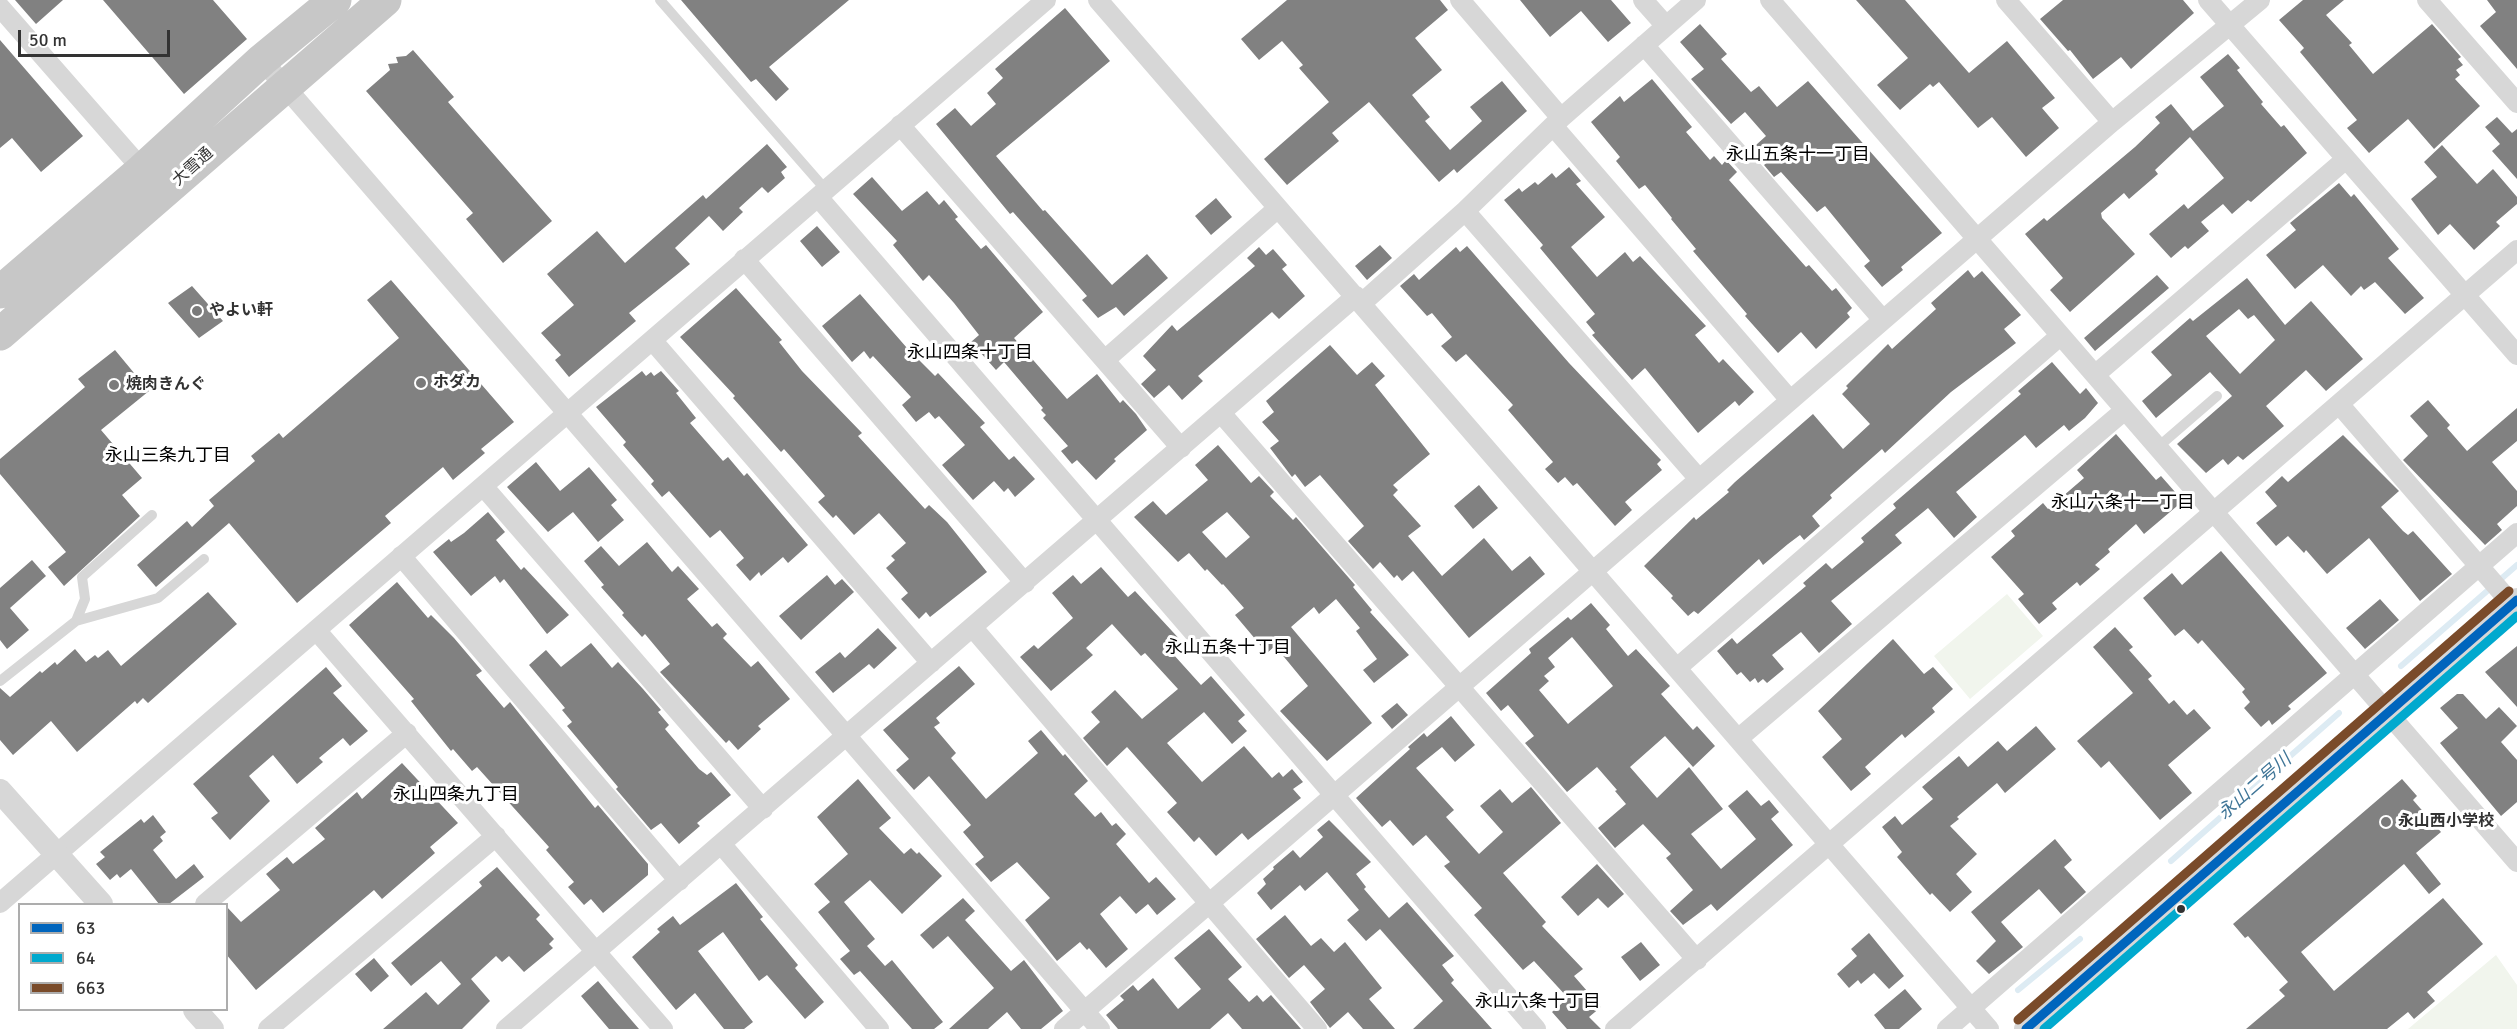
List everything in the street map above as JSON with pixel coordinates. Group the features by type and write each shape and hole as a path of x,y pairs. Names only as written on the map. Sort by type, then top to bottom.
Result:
{"highway":[{"name":"大雪通","path":"0,334 153,182 262,60 335,0"},
{"name":"大雪通","path":"1,291 284,85 385,0"}],"street":[{"path":"0,903 1046,0"},
{"path":"1098,0 1989,1029"},
{"path":"1460,0 1558,123 1790,400"},
{"path":"1643,0 1665,26"},
{"path":"507,1029 1221,412 1466,211 1558,123 1695,0"},
{"path":"1770,0 2517,862"},
{"path":"2006,0 2112,122"},
{"path":"2208,0 2517,355"},
{"path":"1064,1029 2112,122 2260,0"},
{"path":"2427,0 2517,103"},
{"path":"0,7 153,182"},
{"path":"1644,45 1883,320"},
{"path":"262,60 566,415 1100,1029"},
{"path":"900,125 1106,359 1181,448"},
{"path":"2096,374 2346,159"},
{"path":"822,193 1097,520 1536,1029"},
{"path":"1106,359 1278,208"},
{"path":"1466,211 1700,479"},
{"path":"1615,1029 2517,250"},
{"path":"744,259 1025,583"},
{"path":"1677,668 2060,336"},
{"path":"652,340 931,663"},
{"path":"2026,1029 2388,714 2511,601 2482,571 2339,405"},
{"path":"1738,738 2125,410"},
{"path":"1221,412 1697,960"},
{"path":"483,486 763,809"},
{"path":"1947,1029 2355,677 2482,571 2517,533"},
{"path":"401,556 679,881"},
{"path":"972,628 1317,1029"},
{"path":"316,630 663,1029"},
{"path":"206,903 407,733"},
{"path":"0,790 100,903"},
{"path":"268,1029 496,837"},
{"path":"722,845 879,1029"},
{"path":"196,1011 212,1029"}],"lane":[{"path":"660,0 822,193"},
{"path":"2158,447 2217,396"},
{"path":"76,621 85,599 82,577 152,515"},
{"path":"0,681 76,621 158,598 204,559"}],"shaded area":[{"path":"2007,594 2043,636 1970,699 1934,656"},
{"path":"2496,955 2517,985 2517,1029 2408,1029"}],"building":[{"path":"15,0 63,0 36,24"},
{"path":"103,0 213,0 247,39 184,94"},
{"path":"681,0 849,0 769,67 789,89 776,101 756,79 751,82"},
{"path":"1287,0 1440,0 1448,10 1415,38 1442,70 1412,95 1430,117 1425,121 1450,150 1482,121 1470,107 1502,81 1527,111 1457,173 1454,169 1439,182 1369,102 1332,133 1339,141 1287,185 1264,159 1329,102 1299,68 1303,65 1282,41 1259,60 1241,39"},
{"path":"1520,0 1611,0 1631,23 1608,42 1581,11 1550,37"},
{"path":"1856,0 1905,0 1969,73 2007,41 2055,98 2042,108 2059,128 2026,157 1992,117 1978,128 1939,82 1933,87 1930,84 1900,110 1877,85 1908,58"},
{"path":"2063,0 2183,0 2194,13 2131,69 2121,57 2093,79 2070,50 2068,51 2040,19"},
{"path":"2303,0 2344,0 2326,15 2352,43 2349,45 2373,74 2432,24 2461,57 2458,59 2463,65 2456,70 2460,75 2455,79 2480,106 2434,149 2408,119 2369,153 2347,128 2357,120 2300,52 2304,48 2279,20"},
{"path":"2487,0 2517,0 2517,69 2480,26 2496,12"},
{"path":"1065,8 1110,61 996,156 1043,211 1045,210 1112,285 1147,254 1168,278 1124,316 1116,307 1098,318 1082,300 1087,296 1013,212 1010,214 936,124 955,108 971,126 996,104 987,93 1003,78 995,69"},
{"path":"1700,24 1727,54 1721,59 1751,92 1759,86 1777,107 1808,81 1942,233 1901,267 1903,270 1882,287 1864,266 1870,261 1825,206 1817,212 1781,172 1774,177 1764,165 1769,161 1756,145 1766,136 1745,112 1731,124 1691,79 1704,69 1680,42"},
{"path":"0,40 83,136 41,172 12,138 0,148"},
{"path":"413,50 454,97 448,102 552,221 503,263 466,219 473,213 366,91 390,70 388,64 398,63 396,57 406,56"},
{"path":"2228,54 2240,68 2237,70 2263,102 2261,104 2281,127 2284,125 2307,153 2251,202 2248,200 2232,214 2223,204 2201,222 2209,231 2188,249 2185,246 2171,258 2149,234 2184,204 2188,209 2224,178 2190,137 2155,170 2158,174 2129,199 2124,193 2101,213 2102,218 2135,254 2070,312 2050,290 2063,278 2025,234 2044,218 2047,221 2135,147 2160,123 2155,117 2171,104 2193,131 2224,106 2200,77"},
{"path":"1652,79 1692,127 1686,132 1710,160 1714,156 1722,165 1726,160 1737,172 1729,180 1806,267 1809,265 1832,291 1836,288 1852,308 1847,313 1850,317 1816,349 1801,332 1778,353 1693,251 1696,249 1645,185 1639,189 1616,161 1620,157 1591,122 1620,96 1624,102"},
{"path":"2497,117 2512,133 2517,129 2517,179 2492,151 2500,144 2485,127"},
{"path":"767,144 787,167 781,172 785,178 768,193 762,187 739,208 743,212 723,231 709,216 675,248 690,264 629,313 636,321 569,377 555,360 561,355 541,333 574,305 547,274 597,231 625,263 703,195 706,199"},
{"path":"2442,145 2477,184 2493,169 2517,197 2517,204 2496,222 2500,226 2474,250 2450,224 2438,235 2411,199 2437,177 2424,162"},
{"path":"1569,167 1581,181 1576,184 1605,217 1571,247 1597,277 1625,252 1633,262 1640,256 1706,326 1695,335 1719,363 1723,359 1754,392 1739,406 1735,401 1698,433 1645,368 1632,380 1592,335 1595,333 1586,322 1595,314 1540,248 1543,245 1504,200 1519,188 1522,192 1535,182 1538,185 1552,173 1556,178"},
{"path":"872,177 902,211 927,191 939,205 944,200 958,217 955,219 981,249 986,245 1043,312 1014,338 1067,399 1097,374 1120,403 1123,400 1136,414 1147,430 1114,459 1116,461 1096,480 1077,460 1072,464 1061,451 1068,446 1043,418 1046,415 1041,410 1043,408 1004,362 996,370 971,342 979,335 954,303 929,275 923,281 893,245 897,241 853,194"},
{"path":"2339,183 2351,197 2354,194 2399,249 2388,258 2424,298 2405,314 2375,282 2364,290 2361,286 2351,296 2323,265 2295,289 2266,255 2296,230 2290,223"},
{"path":"1216,198 1232,217 1211,235 1195,216"},
{"path":"817,226 840,252 822,267 800,241"},
{"path":"1380,245 1392,258 1367,280 1355,266"},
{"path":"1467,246 1569,363 1661,460 1657,464 1662,470 1625,502 1632,510 1615,526 1577,483 1573,486 1565,477 1558,483 1545,469 1553,462 1508,410 1513,405 1466,354 1456,362 1441,346 1452,337 1432,313 1427,316 1400,286 1414,274 1419,280 1456,247 1460,252"},
{"path":"1259,247 1266,255 1273,249 1287,265 1282,269 1305,296 1279,319 1272,312 1198,376 1203,381 1182,400 1169,385 1154,398 1141,384 1156,370 1143,356 1172,325 1177,331 1255,266 1247,258"},
{"path":"1968,270 1974,278 1982,271 2021,315 2004,329 2016,343 1951,392 1885,453 1882,449 1830,495 1832,498 1812,516 1820,526 1804,540 1800,535 1763,565 1759,559 1698,614 1694,611 1688,616 1671,598 1673,596 1644,566 1694,517 1696,520 1729,492 1727,490 1735,482 1813,414 1843,449 1870,424 1842,394 1848,388 1846,386 1888,344 1892,349 1936,309 1931,303"},
{"path":"2157,275 2169,288 2095,351 2084,338"},
{"path":"2247,278 2285,325 2311,301 2363,359 2326,391 2306,370 2266,406 2284,426 2243,460 2238,456 2228,465 2223,459 2206,473 2177,444 2232,396 2210,372 2156,418 2142,401 2172,375 2151,352 2190,318 2193,321","holes":["2239,309 2248,319 2254,315 2275,340 2240,374 2206,336"]},
{"path":"391,280 514,422 481,449 485,453 453,480 443,467 385,516 391,523 297,603 229,523 156,587 137,565 187,521 192,527 214,506 209,500 255,461 251,456 279,433 283,438 399,338 367,300"},
{"path":"192,286 223,321 199,338 168,303"},
{"path":"736,288 782,340 779,342 802,371 862,433 858,436 925,509 929,505 947,522 987,572 930,617 926,612 919,619 901,599 908,593 886,568 895,560 891,556 906,543 879,513 854,535 836,515 833,518 818,502 825,496 784,449 781,452 733,398 735,396 680,337"},
{"path":"860,294 907,348 935,376 938,373 985,423 980,427 1009,460 1014,456 1035,479 1015,497 1008,488 1004,492 994,481 973,500 942,465 965,445 939,416 935,419 929,412 916,422 902,405 911,397 873,356 870,359 864,351 852,362 822,326"},
{"path":"1330,345 1357,375 1372,362 1385,376 1375,385 1430,454 1393,485 1398,490 1393,495 1421,526 1408,536 1442,576 1484,538 1512,571 1530,556 1545,574 1469,638 1413,571 1402,581 1397,575 1394,578 1380,562 1373,569 1348,541 1364,526 1320,475 1305,487 1295,474 1292,477 1270,448 1279,441 1262,422 1274,412 1266,401"},
{"path":"115,350 149,391 101,430 142,478 122,495 140,516 64,586 48,567 66,552 0,474 0,459 85,387 78,379"},
{"path":"2052,362 2080,394 2086,388 2098,403 2085,418 2069,431 2064,425 2036,448 2025,435 1956,492 1977,517 1954,538 1928,508 1895,535 1902,543 1831,601 1852,624 1819,653 1801,632 1772,655 1784,669 1767,683 1763,679 1758,683 1755,678 1750,682 1741,672 1737,675 1717,651 1732,638 1737,644 1806,586 1803,583 1826,563 1832,569 1864,542 1861,538 1896,508 1893,504 2021,394 2018,391"},
{"path":"642,371 646,376 651,372 654,376 661,371 679,391 676,393 696,418 690,423 723,461 728,457 744,476 747,473 808,545 788,563 783,557 761,576 759,572 750,581 736,565 744,558 720,530 710,538 669,491 662,497 651,484 654,481 623,445 626,442 596,407"},
{"path":"2428,400 2450,425 2447,428 2467,451 2517,408 2517,441 2492,462 2517,491 2517,506 2497,524 2502,530 2485,545 2403,460 2428,436 2410,416"},
{"path":"2116,434 2156,480 2161,476 2183,501 2144,534 2136,524 2108,549 2110,552 2095,565 2100,569 2080,586 2077,582 2052,603 2057,609 2039,624 2018,599 2024,594 1991,557 2015,536 2011,531 2043,503 2048,509 2084,478 2077,470"},
{"path":"2343,435 2399,491 2381,507 2408,535 2413,531 2452,574 2420,601 2369,538 2327,574 2306,550 2304,553 2288,536 2276,546 2256,523 2277,506 2265,492 2282,476 2288,482"},
{"path":"1218,445 1251,483 1259,476 1274,492 1270,496 1293,520 1296,517 1355,585 1353,587 1372,610 1370,612 1409,655 1374,683 1363,670 1377,659 1356,631 1360,628 1336,599 1319,614 1314,607 1291,627 1372,723 1327,761 1280,711 1308,686 1275,646 1267,653 1235,615 1244,608 1223,584 1207,569 1205,571 1189,553 1178,562 1134,517 1153,501 1166,515 1208,480 1195,465","holes":["1227,512 1250,537 1226,558 1202,532"]},
{"path":"536,462 560,491 589,467 617,500 611,505 624,520 598,542 573,512 548,532 507,487"},
{"path":"1479,485 1498,508 1473,529 1454,506"},
{"path":"488,512 505,532 496,540 521,570 524,567 569,615 547,634 504,579 500,583 495,576 471,596 433,552 449,539 451,542 464,533"},
{"path":"647,542 672,572 678,566 699,589 687,599 712,627 717,623 727,634 723,638 751,667 758,661 790,699 758,726 761,729 738,750 729,740 726,743 660,672 670,664 645,634 642,637 622,615 624,613 601,587 604,585 584,561 601,546 619,566"},
{"path":"2221,551 2327,673 2288,706 2291,709 2272,725 2269,720 2261,727 2244,708 2250,702 2242,692 2245,689 2202,640 2198,644 2184,629 2175,636 2143,598 2172,573 2182,585"},
{"path":"32,560 46,576 10,608 29,630 7,649 0,640 0,588"},
{"path":"1101,567 1128,597 1135,591 1184,644 1173,654 1201,685 1211,676 1245,715 1238,721 1247,731 1232,744 1204,712 1167,743 1202,782 1244,746 1272,778 1279,772 1283,777 1292,769 1303,782 1293,789 1301,798 1248,840 1242,833 1216,856 1199,837 1194,842 1167,812 1177,803 1127,747 1107,766 1083,738 1100,722 1091,712 1115,690 1142,719 1178,689 1145,653 1141,656 1112,624 1086,648 1093,655 1051,691 1020,657 1034,645 1038,649 1073,618 1052,593 1073,575 1081,584"},
{"path":"827,575 835,585 842,579 854,592 801,640 779,616"},
{"path":"397,582 428,618 431,615 454,638 482,671 476,675 504,708 510,702 595,808 598,805 648,864 648,875 603,913 591,899 584,905 568,887 574,882 546,850 549,847 477,767 472,771 453,749 451,751 411,701 414,699 349,625"},
{"path":"208,592 237,624 148,703 143,698 137,704 135,701 77,752 51,721 13,755 0,740 0,688 10,697 40,671 42,673 55,662 57,665 75,649 86,662 95,655 98,658 108,650 121,666"},
{"path":"2380,599 2399,620 2365,649 2346,628"},
{"path":"1591,603 1610,625 1606,629 1628,656 1636,649 1670,686 1661,694 1693,730 1697,726 1715,746 1693,767 1665,736 1630,767 1657,798 1689,767 1723,809 1691,834 1721,869 1756,839 1728,806 1747,790 1761,806 1769,800 1779,812 1771,819 1793,845 1717,911 1711,904 1683,925 1670,911 1693,890 1666,858 1671,854 1643,824 1615,848 1598,828 1626,804 1615,791 1617,790 1597,767 1567,792 1525,743 1534,736 1508,705 1501,711 1486,693 1531,653 1529,649 1568,617 1571,620","holes":["1572,637 1613,686 1568,724 1539,690 1549,681 1544,676 1555,667 1548,658"]},
{"path":"2115,627 2133,647 2129,650 2152,676 2148,679 2169,704 2174,700 2187,715 2194,709 2211,728 2168,765 2192,793 2160,820 2109,761 2101,768 2077,741 2133,693 2093,647"},
{"path":"878,628 897,648 874,669 869,664 833,693 815,672 840,652 845,658"},
{"path":"1893,639 1924,674 1933,667 1953,689 1932,708 1935,712 1905,738 1902,734 1865,767 1871,774 1851,791 1822,757 1842,739 1818,711"},
{"path":"591,643 612,668 618,662 643,689 661,710 658,712 669,725 665,729 699,769 707,775 711,772 731,795 697,823 700,826 679,844 661,823 651,830 616,789 618,787 567,726 572,722 562,710 565,708 529,665 546,650 561,667"},
{"path":"2517,646 2517,707 2485,672"},
{"path":"959,666 975,684 936,718 940,723 934,727 956,753 951,758 986,799 1038,753 1028,741 1041,730 1088,781 1074,794 1095,817 1101,812 1112,826 1116,823 1126,834 1116,844 1149,883 1156,877 1176,899 1157,915 1148,904 1136,914 1120,896 1100,914 1128,949 1106,968 1089,948 1087,950 1080,942 1057,961 1025,920 1050,898 1017,862 991,882 975,864 984,857 963,832 971,825 929,776 914,790 896,770 909,759 883,730"},
{"path":"326,667 342,686 333,693 368,731 350,746 343,738 319,758 323,762 297,784 273,755 249,776 270,801 230,840 211,818 218,813 193,784"},
{"path":"2457,694 2463,694 2486,719 2499,707 2517,726 2501,742 2517,760 2517,802 2501,816 2440,743 2458,728 2440,708"},
{"path":"1397,703 1408,715 1392,729 1381,716"},
{"path":"1451,716 1475,745 1455,762 1442,747 1416,768 1454,810 1446,817 1479,854 1503,832 1480,806 1500,789 1512,803 1531,787 1561,823 1503,873 1546,922 1542,926 1583,969 1574,976 1601,1007 1589,1017 1601,1029 1567,1029 1552,1012 1568,998 1534,961 1523,970 1474,915 1482,908 1444,866 1450,862 1426,835 1413,846 1390,820 1382,827 1356,798 1410,749 1408,747 1424,733 1427,737"},
{"path":"2036,726 2056,749 2005,793 1997,783 1957,817 1959,819 1950,826 1977,854 1956,874 1972,892 1950,912 1932,893 1930,895 1897,857 1902,852 1882,827 1895,816 1902,825 1933,799 1922,787 1959,756 1968,767 1998,741 2007,751"},
{"path":"402,763 458,823 430,847 435,853 382,899 374,890 256,990 228,956 228,908 241,922 280,890 266,874 287,857 293,864 325,839 315,828 357,792 362,799"},
{"path":"858,779 891,818 879,828 904,854 911,848 917,854 919,852 942,876 902,914 870,880 844,902 875,939 867,946 885,966 892,960 943,1022 934,1029 912,1029 860,971 854,975 840,959 850,951 818,912 830,902 814,884 848,854 817,817"},
{"path":"2402,779 2417,796 2413,800 2441,832 2416,853 2441,884 2429,894 2404,864 2301,952 2334,991 2443,898 2483,944 2427,992 2435,1001 2414,1019 2408,1012 2387,1029 2246,1029 2285,996 2279,990 2288,982 2248,936 2245,938 2233,924"},
{"path":"153,815 166,832 160,837 163,841 153,850 176,879 194,864 204,877 170,903 158,903 131,869 120,878 117,874 110,880 96,864 105,857 100,852 141,819 144,823"},
{"path":"1329,820 1371,862 1356,874 1366,887 1364,889 1389,918 1407,902 1454,956 1442,965 1454,980 1451,983 1492,1029 1413,1029 1443,1001 1380,929 1366,941 1347,920 1359,910 1327,872 1305,891 1300,885 1271,910 1257,893 1266,884 1263,879 1274,869 1273,867 1293,850 1300,858 1323,837 1317,830"},
{"path":"2055,839 2072,860 2064,867 2086,892 2061,914 2039,889 2001,922 2023,947 1989,974 1976,961 1996,941 1971,912"},
{"path":"1597,864 1624,894 1608,908 1598,898 1578,916 1561,897"},
{"path":"497,867 540,915 536,919 554,939 549,944 553,948 524,972 509,956 502,962 496,956 471,979 490,1001 462,1029 383,1029 426,992 438,1005 461,984 441,961 411,986 391,963 482,886 479,882"},
{"path":"736,883 763,917 760,919 798,965 795,968 824,1002 805,1019 767,975 759,981 723,932 698,951 753,1022 744,1029 724,1029 695,993 676,1010 632,957 660,932 657,929 673,916 680,925"},
{"path":"963,898 975,911 965,920 1011,971 1024,960 1063,1011 1041,1029 1021,1029 1007,1012 988,1029 949,1029 994,988 948,936 933,949 920,935"},
{"path":"1285,915 1311,946 1321,938 1334,952 1345,942 1382,988 1369,999 1395,1029 1363,1029 1348,1012 1330,1028 1310,1002 1325,989 1304,965 1289,978 1256,939"},
{"path":"1209,929 1242,967 1228,979 1249,1002 1257,995 1263,1002 1271,995 1301,1029 1242,1029 1228,1013 1210,1029 1118,1029 1106,1015 1124,1000 1120,996 1133,985 1138,991 1153,978 1178,1009 1201,989 1174,958"},
{"path":"1869,933 1904,976 1889,989 1874,973 1861,984 1858,980 1849,988 1837,974 1857,956 1851,949"},
{"path":"1641,942 1660,965 1640,981 1621,957"},
{"path":"374,958 389,976 371,992 355,974"},
{"path":"598,981 639,1029 609,1029 581,996"},
{"path":"1905,989 1922,1009 1899,1029 1885,1029 1874,1015"}],"waterway":[{"name":"永山二号川","path":"2401,666 2517,565"},
{"name":"永山二号川","path":"2171,861 2339,713"},
{"name":"永山二号川","path":"2018,990 2080,939"}],"transit line":[{"name":"663","path":"2018,1020 2509,591"},
{"name":"63","path":"2026,1029 2517,600"},
{"name":"64","path":"2044,1029 2517,616"}],"place":[{"name":"やよい軒","path":"197,311"},
{"name":"ホダカ","path":"421,383"},
{"name":"焼肉きんぐ","path":"114,385"},
{"name":"永山西小学校","path":"2386,822"}],"district":[{"name":"永山五条十一丁目","path":"1798,155"},
{"name":"永山四条十丁目","path":"970,353"},
{"name":"永山三条九丁目","path":"168,456"},
{"name":"永山六条十一丁目","path":"2123,503"},
{"name":"永山五条十丁目","path":"1228,648"},
{"name":"永山四条九丁目","path":"456,795"},
{"name":"永山六条十丁目","path":"1538,1002"}]}
